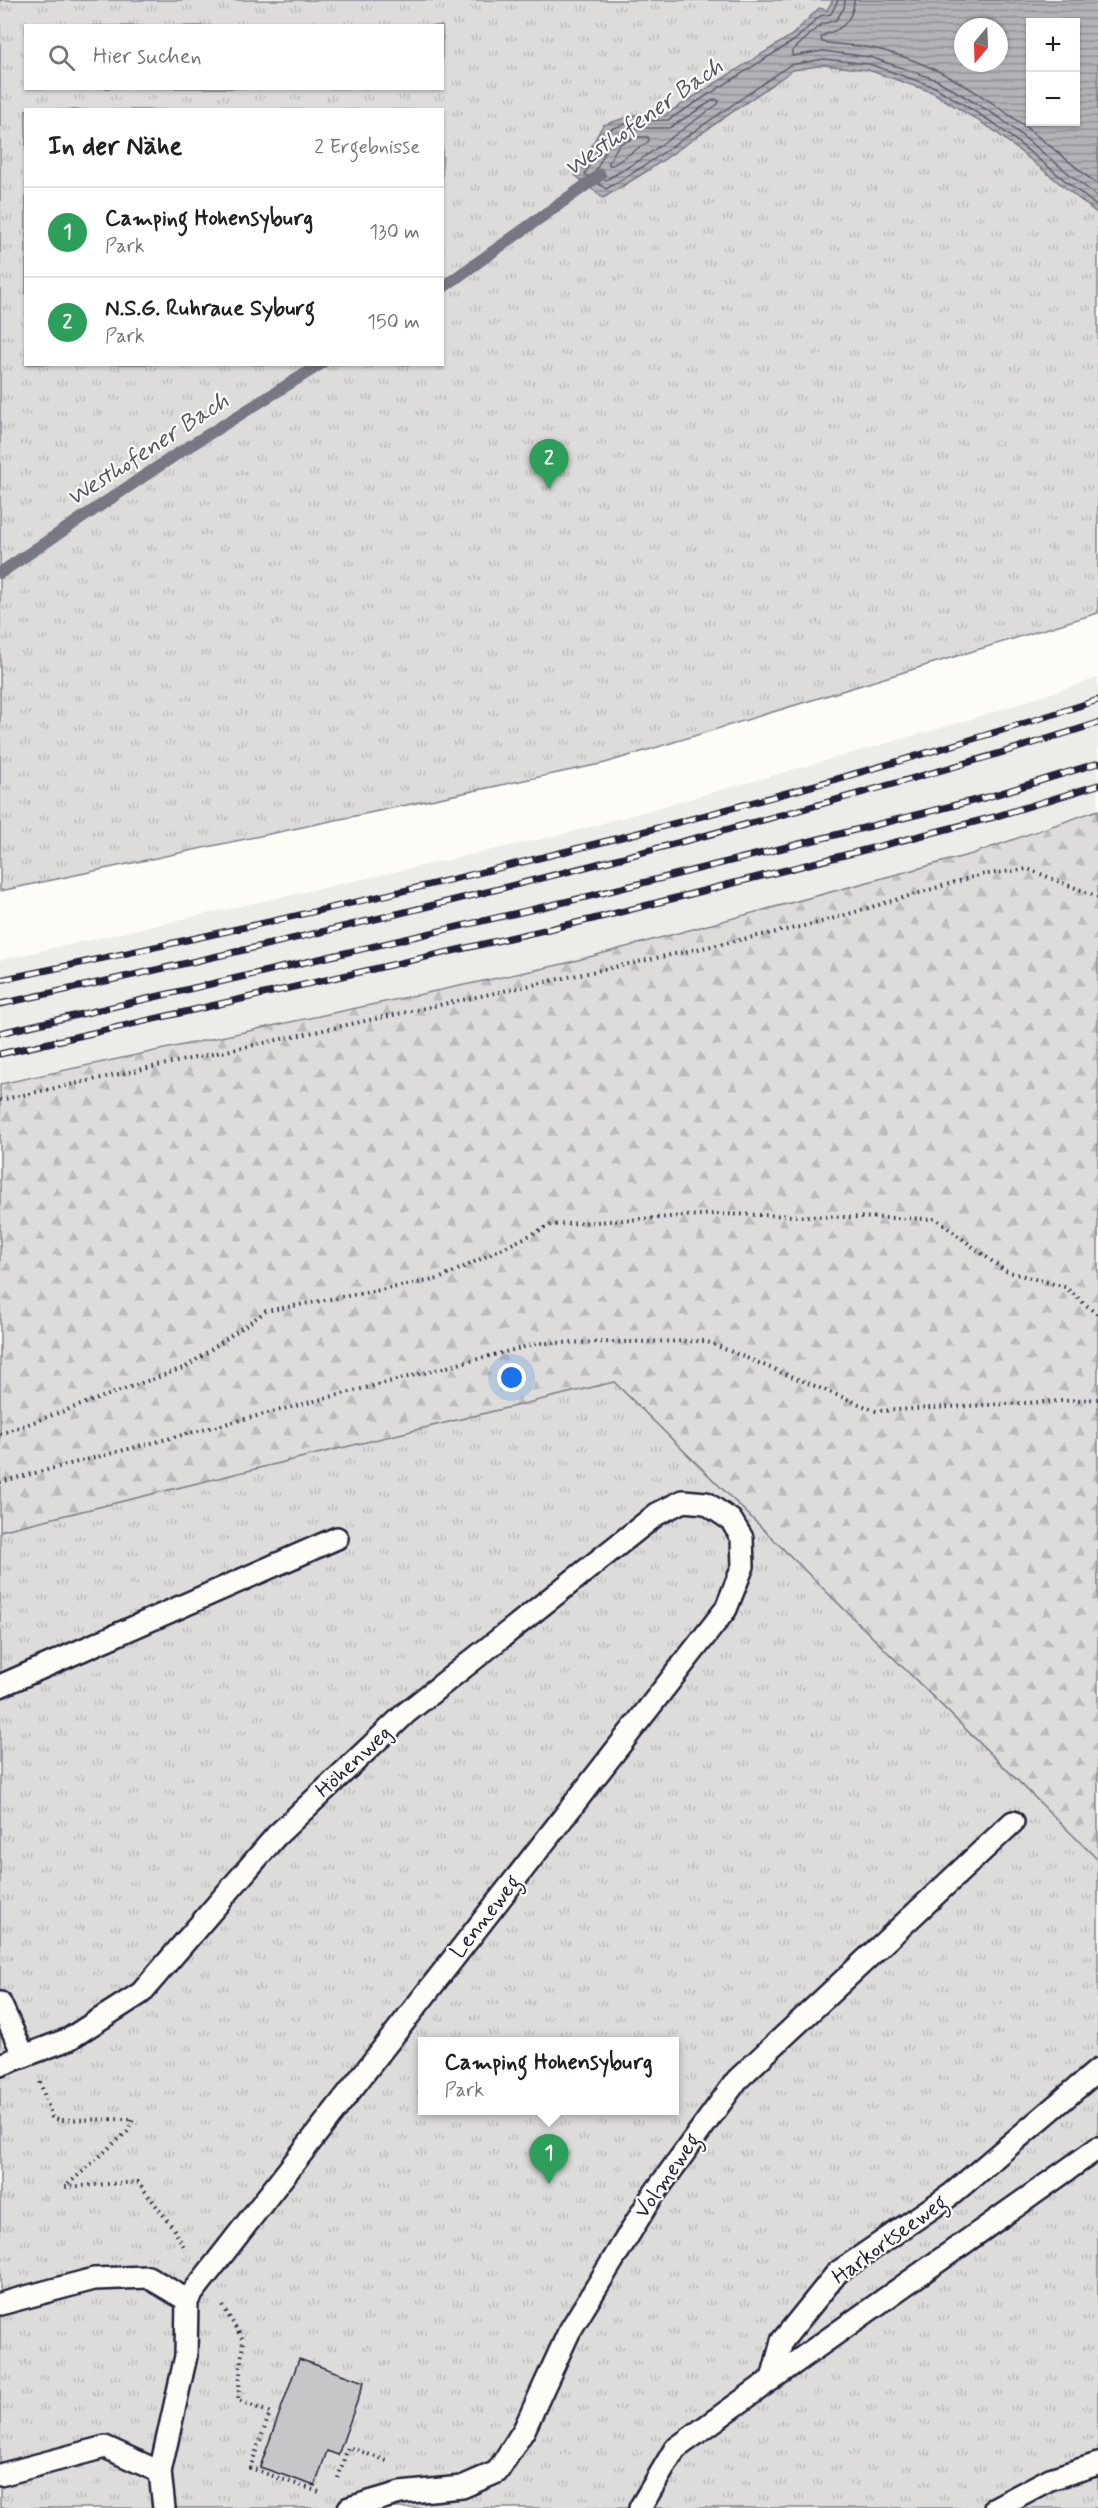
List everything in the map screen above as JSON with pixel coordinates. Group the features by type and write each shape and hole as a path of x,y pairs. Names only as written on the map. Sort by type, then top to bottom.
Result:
{"lane":[{"name":"Höhenweg","path":"0,2065 69,2039 141,1993 276,1836 406,1713 657,1514 683,1501 706,1503 731,1520"},
{"name":"Lenneweg","path":"187,2300 726,1609 743,1566 742,1538 731,1520"},
{"path":"0,1686 337,1538"},
{"name":"Volmeweg","path":"349,2508 400,2493 462,2487 497,2472 524,2430 569,2332 651,2198 737,2080 1013,1822"},
{"path":"0,2003 27,2055"},
{"name":"Harkortseeweg","path":"772,2379 782,2341 837,2273 952,2194 1098,2070"},
{"path":"640,2508 675,2449 1098,2148"},
{"path":"0,2304 94,2279 148,2277 187,2300 186,2356 160,2472 164,2508"},
{"path":"0,2475 105,2447 160,2472"},
{"path":"995,2508 1050,2480 1098,2464"}],"path":[{"path":"0,1100 818,923 979,874 1029,869 1098,897"},
{"path":"0,1434 186,1367 266,1311 439,1279 551,1225 715,1214 936,1219 1005,1271 1065,1287 1098,1315"},
{"path":"0,1482 540,1343 705,1341 876,1411 1098,1399"},
{"path":"27,2055 52,2117 59,2120 133,2119 127,2132 65,2187 138,2182 171,2225 243,2340 238,2400 270,2413 250,2468 331,2496"},
{"path":"335,2486 348,2447 400,2465"}],"shaded area":[{"path":"1098,678 1098,810 972,854 563,964 0,1084 0,960 568,833 959,723"}],"green space":[{"path":"0,0 1026,0 1029,18 1026,18 1026,126 1080,126 1080,116 1098,88 1098,613 605,763 0,891"},
{"path":"1098,810 1098,1860 614,1382 0,1531 0,1084 563,964 972,854"},
{"path":"614,1382 1098,1860 1098,2508 0,2508 0,1531"}],"water":[{"path":"833,0 1098,0 1098,214 992,129 932,92 868,70 824,65 793,70 647,171 603,198 575,175 603,125 634,115 665,115 792,35 819,8 827,10"}],"building":[{"path":"299,2359 364,2382 338,2455 327,2451 315,2486 260,2467"}],"waterway":[{"name":"Westhofener Bach","path":"444,287 600,175"},
{"name":"Westhofener Bach","path":"0,573 177,454 318,366"}],"railway":[{"path":"0,980 277,920 553,855 827,782 1098,700"},
{"path":"0,1004 193,962 578,869 893,784 1098,723"},
{"path":"0,1033 586,897 988,797 1098,763"},
{"path":"0,1054 593,919 994,817 1098,785"}],"place":[{"name":"N.S.G. Ruhraue Syburg","path":"549,489"},
{"name":"Camping Hohensyburg","path":"549,2184"}]}
